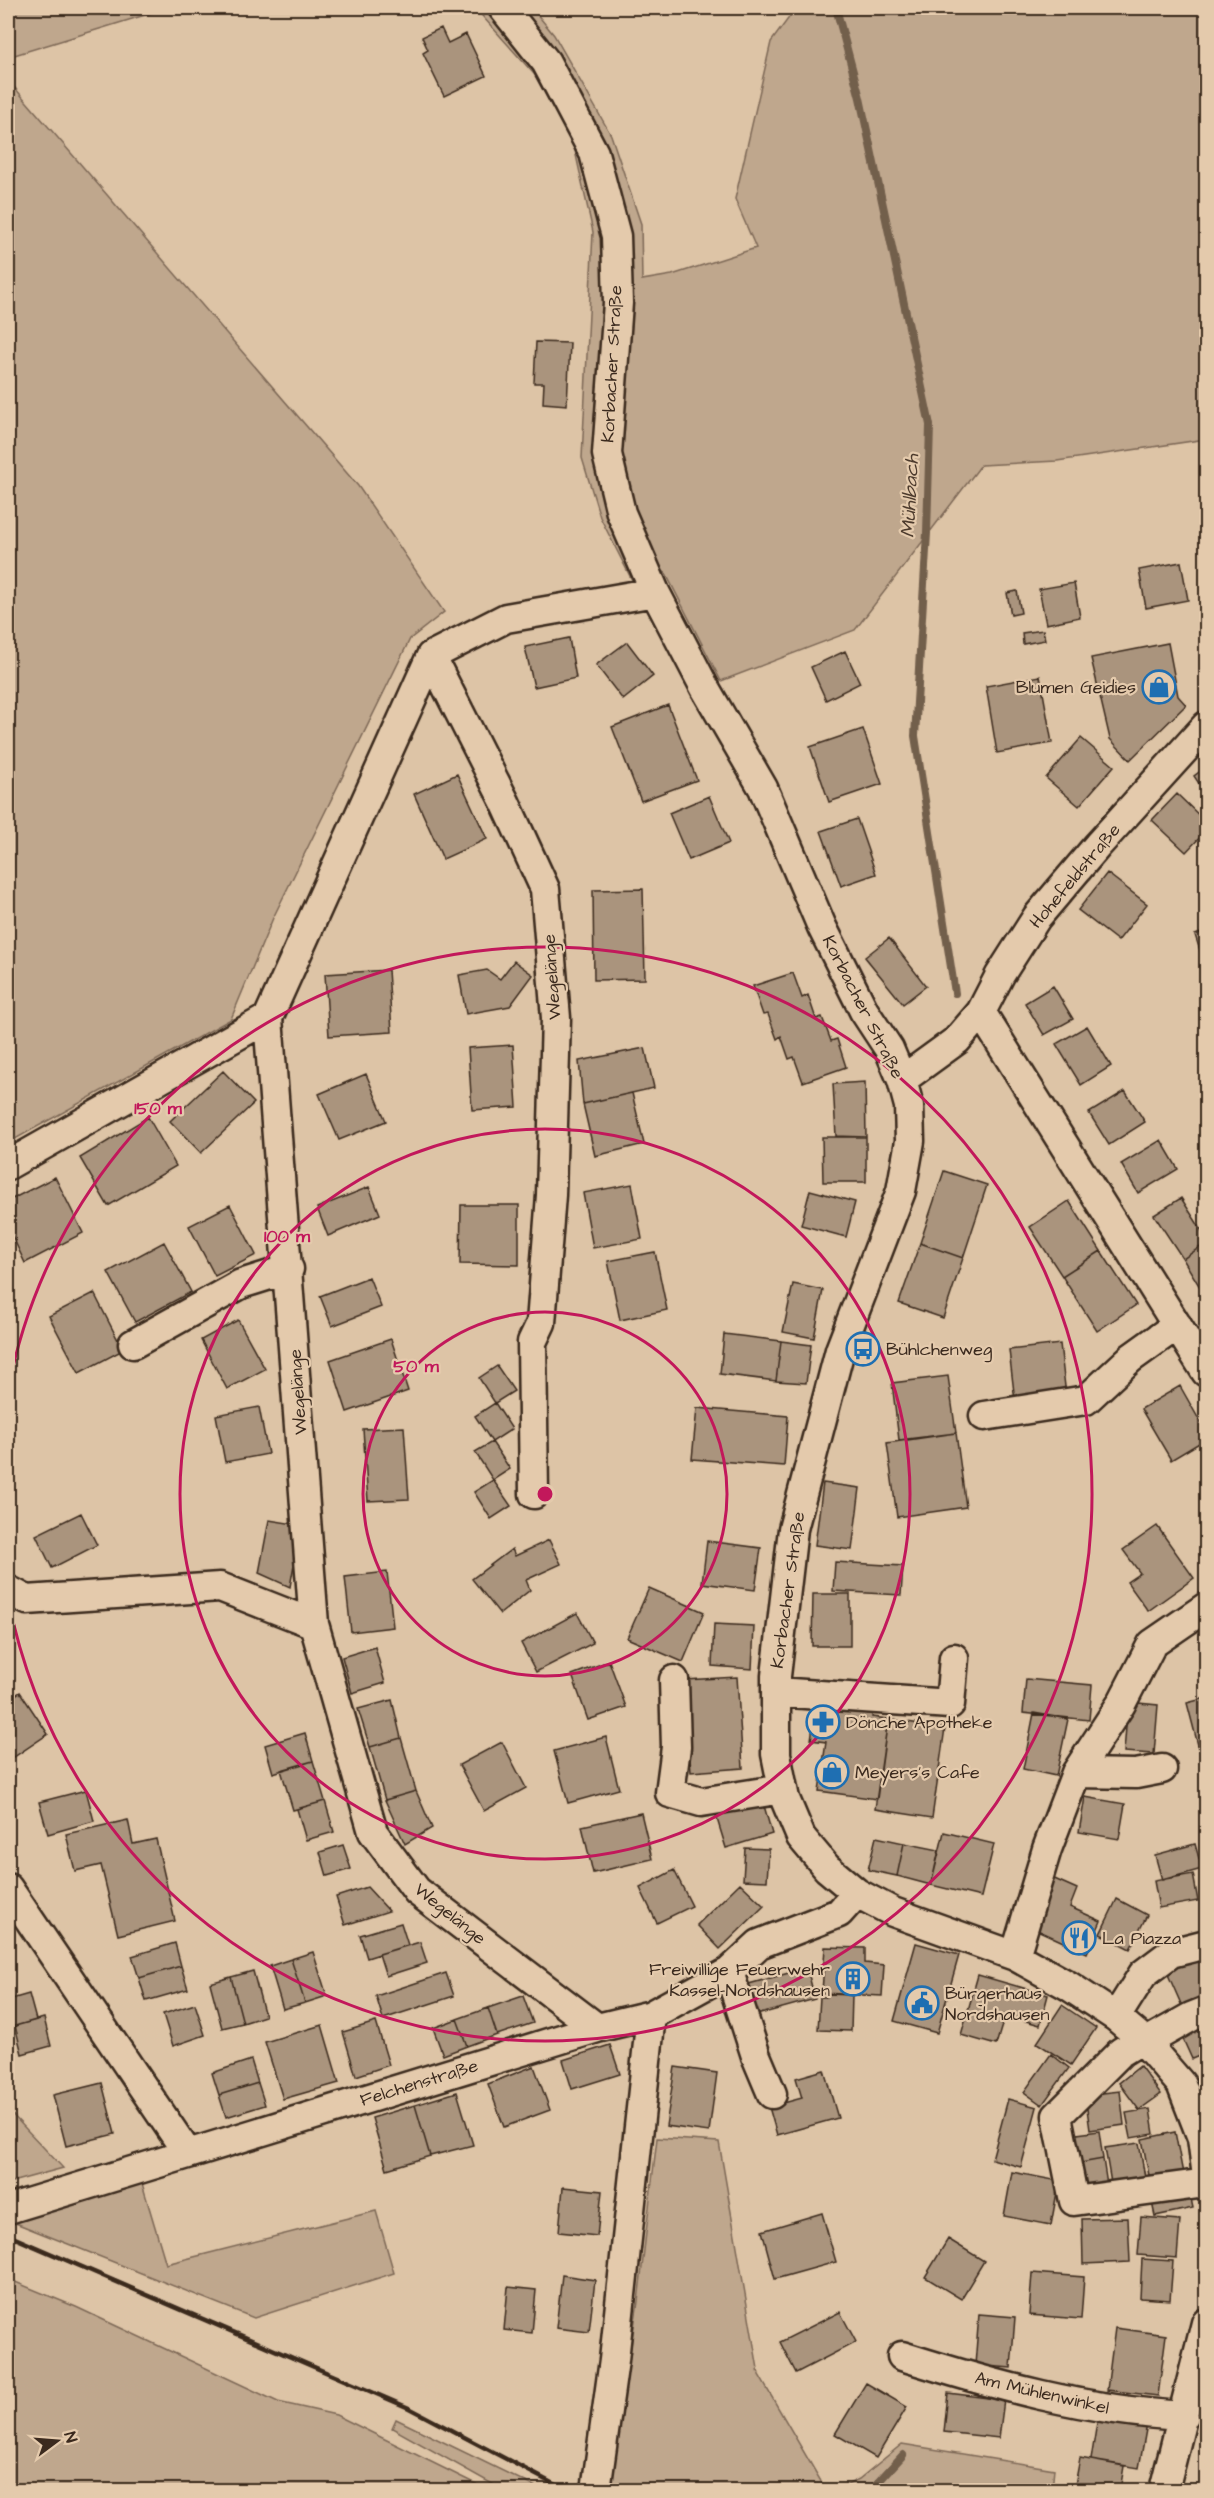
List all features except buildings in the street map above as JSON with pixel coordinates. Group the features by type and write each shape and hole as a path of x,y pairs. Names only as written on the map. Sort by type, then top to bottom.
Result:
{"street":[{"name":"Korbacher Straße","path":"503,8 546,62 594,153 616,237 618,303 607,454 621,513 655,592 705,688 763,788 822,927 864,1011 889,1049 902,1080 909,1106 910,1141 901,1191 840,1350 793,1529 776,1692 776,1754 783,1789 801,1837 827,1868 857,1893 893,1912 1015,1956 1069,1986 1116,2017 1143,2041 1181,2084 1202,2138 1206,2169"},
{"path":"432,656 506,618 655,592"},
{"name":"Wegelänge","path":"432,656 268,1018 289,1269 314,1624 373,1832 417,1891 597,2028"},
{"name":"Wegelänge","path":"432,656 506,802 545,889 556,1018 551,1195 541,1323 532,1342 534,1494"},
{"name":"Hohefeldstraße","path":"902,1080 957,1041 981,1012 1000,975 1037,917 1206,726"},
{"path":"981,1012 1206,1372"},
{"path":"8,1165 268,1018"},
{"path":"133,1344 242,1284 289,1269"},
{"path":"984,1416 1086,1400 1131,1358 1177,1324"},
{"path":"8,1590 27,1600 220,1587 314,1624"},
{"path":"1015,1956 1047,1849 1076,1773 1121,1704 1152,1644 1206,1607"},
{"path":"776,1692 950,1704 954,1658"},
{"path":"674,1680 676,1747 670,1793 701,1802 783,1789"},
{"path":"1076,1773 1136,1774 1162,1769"},
{"path":"8,1888 17,1913 188,2154"},
{"name":"Felchenstraße","path":"8,2209 597,2028 651,2015 729,1972 759,1944 839,1913 857,1893"},
{"path":"1116,2017 1143,1974 1171,1953 1206,1944"},
{"path":"729,1972 756,2056 772,2094"},
{"path":"1206,2011 1121,2052 1057,2115 1074,2201 1206,2183"},
{"path":"597,2490 614,2360 651,2015"},
{"path":"1164,2490 1206,2323"},
{"name":"Am Mühlenwinkel","path":"902,2356 969,2376 1098,2409 1184,2416"}],"shaded area":[{"path":"8,8 168,8 8,57"},
{"path":"475,8 532,8 554,35 611,135 641,224 642,280 672,275 756,248 735,199 771,42 796,8 1206,8 1206,439 1057,461 981,465 855,630 721,681 665,572 633,582 600,517 582,458 593,232 574,146 534,74"},
{"path":"8,80 358,486 444,612 410,639 273,918 231,1019 8,1143"},
{"path":"8,2110 63,2168 8,2183"},
{"path":"657,2138 719,2142 759,2375 826,2490 608,2490 638,2302"},
{"path":"141,2180 166,2264 376,2211 394,2273 254,2318 8,2220"},
{"path":"8,2279 76,2307 278,2402 336,2415 488,2490 8,2490"},
{"path":"396,2419 542,2490 503,2490 392,2428"},
{"path":"902,2444 1054,2469 1052,2490 837,2490 859,2479"}],"waterway":[{"name":"Mühlbach","path":"836,8 860,98 930,425 927,533 915,736 955,993"},
{"name":"Mühlbach","path":"871,2490 903,2455"}],"railway":[{"path":"8,2235 409,2408 565,2490"}],"place":[{"name":"Blumen Geidies","path":"1159,687"},
{"name":"Bühlchenweg","path":"863,1349"},
{"name":"Dönche Apotheke","path":"823,1722"},
{"name":"Meyers's Cafe","path":"832,1772"},
{"name":"La Piazza","path":"1079,1938"},
{"name":"Freiwillige Feuerwehr Kassel-Nordshausen","path":"853,1979"},
{"name":"Bürgerhaus Nordshausen","path":"922,2003"}]}
